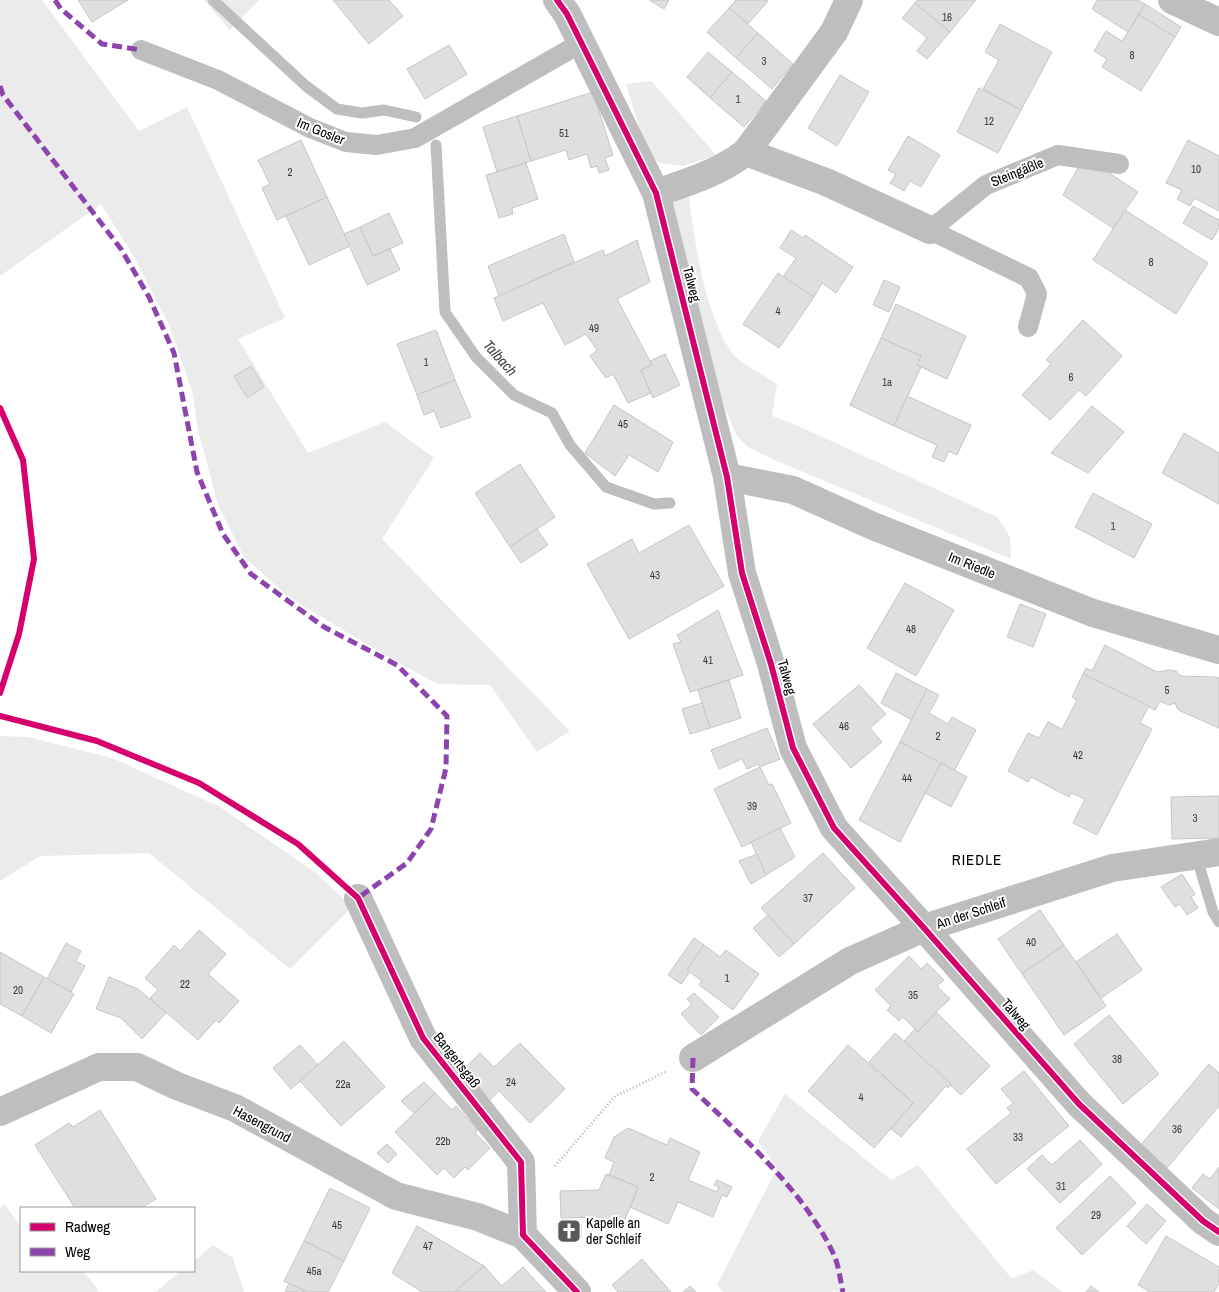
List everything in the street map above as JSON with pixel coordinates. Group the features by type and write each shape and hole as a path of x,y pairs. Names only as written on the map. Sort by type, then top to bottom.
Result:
{"street":[{"name":"Talweg","path":"557,0 567,14 656,193 728,477 742,573 771,664 792,748 834,828 1079,1104 1203,1221 1219,1232"},
{"path":"656,193 710,175 746,152 834,32 849,0"},
{"path":"1172,0 1219,22"},
{"path":"746,152 826,182 930,230"},
{"name":"Im Riedle","path":"728,477 793,490 873,526 1093,613 1219,650"},
{"name":"An der Schleif","path":"693,1058 850,961 924,928 1112,868 1219,852"},
{"name":"Bangertsgaß","path":"358,898 423,1038 521,1162 523,1235"},
{"name":"Hasengrund","path":"0,1112 99,1067 137,1066 177,1086 235,1108 396,1196 478,1217 523,1235"},
{"path":"523,1235 577,1292"}],"lane":[{"name":"Im Gosler","path":"141,50 218,80 310,128 346,142 377,145 414,138 581,43"},
{"name":"Steingäßle","path":"930,230 986,184 1058,155 1119,164"},
{"path":"930,230 1029,278 1038,294 1028,327"}],"path":[{"path":"554,1167 615,1096 693,1058"}],"shaded area":[{"path":"0,0 42,0 139,131 187,107 285,318 238,339 308,453 385,422 434,458 382,539 570,731 537,752 490,685 437,684 290,598 244,557 218,505 198,430 192,391 170,327 134,257 101,204 0,276"},
{"path":"204,0 259,0 230,30"},
{"path":"651,81 716,155 683,166 660,163 647,153 626,84"},
{"path":"688,192 702,276 715,319 723,338 736,358 777,384 772,416 794,424 997,517 1010,537 1011,559 777,461 749,448 737,436 708,370 665,199"},
{"path":"0,736 28,737 112,758 220,807 315,872 352,907 290,969 149,853 40,856 0,881"},
{"path":"785,1094 891,1180 918,1165 1012,1279 1033,1270 1062,1292 836,1292 835,1290 832,1292 723,1292 717,1285 777,1168 758,1141"},
{"path":"5,1204 20,1226 20,1272 84,1272 100,1292 0,1292 0,1207"},
{"path":"213,1245 233,1258 244,1292 155,1292 180,1272 195,1272 195,1260"}],"building":[{"path":"78,0 128,0 92,22"},
{"path":"333,0 389,0 403,16 369,44"},
{"path":"649,0 669,0 664,9"},
{"path":"736,0 768,1 748,24 729,8"},
{"path":"917,0 976,0 950,32 915,3"},
{"path":"1097,0 1138,0 1145,4 1128,32 1092,9"},
{"path":"915,3 950,32 927,59 917,51 927,38 902,18"},
{"path":"1145,4 1181,27 1175,37 1139,15"},
{"path":"729,8 758,33 736,58 707,32"},
{"path":"1139,15 1175,37 1141,91 1102,67 1107,59 1094,51 1106,31 1122,41"},
{"path":"1000,24 1052,52 1021,110 983,89 999,60 985,52"},
{"path":"758,33 793,64 772,89 736,58"},
{"path":"449,45 467,74 425,99 407,69"},
{"path":"708,52 732,72 710,98 687,77"},
{"path":"732,72 766,101 744,127 710,98"},
{"path":"840,75 869,92 837,146 808,128"},
{"path":"979,88 1021,110 998,153 957,132"},
{"path":"593,92 613,155 605,158 609,170 599,173 597,166 591,168 587,154 569,160 566,150 531,161 517,116"},
{"path":"517,116 531,161 497,172 483,127"},
{"path":"908,136 940,155 921,187 910,181 904,191 890,183 896,174 888,170"},
{"path":"301,140 327,197 277,220 262,188 270,184 258,160"},
{"path":"1188,140 1219,156 1219,211 1194,198 1190,206 1177,199 1182,190 1166,183"},
{"path":"526,163 538,199 512,208 513,214 499,218 486,175"},
{"path":"1080,164 1100,167 1138,192 1113,228 1063,195"},
{"path":"327,197 350,246 309,265 286,216"},
{"path":"1193,206 1219,220 1219,228 1212,240 1183,223"},
{"path":"1125,210 1208,263 1176,314 1093,260"},
{"path":"389,213 403,243 373,256 360,227"},
{"path":"360,227 373,256 390,249 400,270 367,285 344,234"},
{"path":"791,230 803,238 805,235 853,267 836,293 822,283 814,297 783,277 796,258 780,248"},
{"path":"564,234 574,262 499,296 488,266"},
{"path":"637,240 650,282 617,299 652,365 641,370 651,393 628,403 613,374 606,378 590,356 597,350 586,334 565,345 543,303 503,321 494,298 603,250 605,256"},
{"path":"778,273 814,297 779,348 743,324"},
{"path":"884,280 900,287 889,312 873,305"},
{"path":"896,304 966,336 947,379 917,365 921,356 881,338"},
{"path":"1083,320 1122,356 1086,396 1079,390 1050,420 1022,395 1051,364 1046,360"},
{"path":"436,330 455,380 417,395 397,344"},
{"path":"881,338 921,356 917,365 921,367 894,426 850,405"},
{"path":"665,354 680,385 653,398 641,370 652,365 650,361"},
{"path":"251,366 264,387 247,398 234,376"},
{"path":"455,380 471,417 441,428 434,411 424,415 417,395"},
{"path":"907,396 971,425 957,455 949,451 944,462 932,457 937,445 894,426"},
{"path":"614,405 673,442 658,472 629,455 615,476 585,453"},
{"path":"1092,406 1124,432 1088,473 1051,453"},
{"path":"1184,433 1219,453 1219,504 1162,473"},
{"path":"520,464 555,517 510,547 475,493"},
{"path":"1093,493 1152,524 1134,558 1075,527"},
{"path":"689,525 724,586 629,639 587,564 632,539 639,553"},
{"path":"537,529 548,545 521,563 510,547"},
{"path":"905,583 954,610 916,676 867,648"},
{"path":"1020,604 1046,614 1033,647 1007,637"},
{"path":"718,610 743,675 690,692 673,644 681,642 677,635"},
{"path":"1105,645 1157,672 1170,670 1176,671 1181,676 1219,678 1219,728 1178,710 1175,703 1169,705 1160,701 1155,710 1083,674 1086,668 1092,671"},
{"path":"896,673 927,689 912,720 881,703"},
{"path":"1083,674 1149,706 1140,723 1152,729 1097,835 1073,823 1085,799 1071,793 1069,797 1031,777 1028,782 1008,771 1028,733 1039,738 1048,722 1062,729 1077,700 1072,697"},
{"path":"729,680 741,718 710,728 698,690"},
{"path":"859,685 886,714 870,728 882,742 851,768 813,724"},
{"path":"927,689 939,695 929,713 948,724 952,717 976,730 954,771 900,742"},
{"path":"702,703 710,728 690,734 682,709"},
{"path":"767,728 780,759 760,767 758,764 747,769 742,759 719,769 711,750"},
{"path":"900,742 941,763 900,842 859,820"},
{"path":"941,763 967,777 951,807 925,793"},
{"path":"760,767 769,785 772,784 791,823 742,847 714,789"},
{"path":"1219,796 1219,838 1172,839 1171,797"},
{"path":"780,828 795,857 766,875 751,842"},
{"path":"823,853 855,888 794,944 761,908"},
{"path":"757,854 766,875 751,884 739,861"},
{"path":"1182,874 1195,894 1191,897 1198,908 1187,915 1180,904 1175,907 1161,887"},
{"path":"1040,910 1064,945 1022,974 998,939"},
{"path":"768,915 794,944 779,957 753,928"},
{"path":"199,930 226,954 208,974 239,1001 219,1023 216,1020 198,1040 150,998 158,990 145,978 174,945 180,951"},
{"path":"1117,934 1142,970 1101,998 1076,962"},
{"path":"694,938 704,945 687,970 690,972 681,984 668,975"},
{"path":"66,943 81,951 76,961 85,966 71,992 47,979"},
{"path":"704,945 720,957 726,950 759,974 733,1010 699,985 702,981 687,970"},
{"path":"1064,945 1106,1006 1064,1035 1022,974"},
{"path":"0,952 44,977 22,1016 0,1004"},
{"path":"909,956 921,969 927,963 944,980 937,986 950,999 918,1032 903,1017 899,1021 887,1010 891,1006 875,990"},
{"path":"44,977 74,994 51,1033 22,1016"},
{"path":"109,977 138,989 166,1013 142,1039 121,1018 96,1009"},
{"path":"694,993 719,1017 701,1035 681,1014 692,1004 687,999"},
{"path":"936,1012 990,1066 961,1095 904,1041 915,1029 918,1032"},
{"path":"1109,1015 1159,1074 1123,1104 1074,1044"},
{"path":"895,1033 951,1084 948,1088 946,1086 901,1137 890,1128 913,1103 869,1062"},
{"path":"344,1041 385,1087 341,1126 300,1081"},
{"path":"520,1043 565,1089 530,1123 499,1091 486,1104 458,1075 480,1053 494,1067"},
{"path":"300,1045 318,1065 291,1089 273,1068"},
{"path":"848,1045 913,1103 874,1148 808,1091"},
{"path":"1209,1064 1219,1073 1219,1106 1167,1168 1140,1146"},
{"path":"1024,1071 1069,1126 996,1184 967,1149 1011,1113 1007,1108 1013,1103 1001,1089"},
{"path":"424,1082 435,1093 414,1113 401,1101"},
{"path":"435,1093 452,1110 456,1106 478,1130 475,1133 490,1148 468,1170 465,1167 454,1178 444,1168 437,1175 395,1132"},
{"path":"100,1110 156,1199 143,1207 74,1207 35,1145 69,1123 73,1127"},
{"path":"628,1128 667,1145 670,1138 700,1152 688,1180 717,1192 719,1187 714,1185 717,1180 732,1187 727,1197 722,1195 713,1217 678,1202 668,1224 630,1207 638,1187 609,1175 614,1162 605,1158 614,1137"},
{"path":"1080,1140 1102,1164 1060,1203 1027,1169 1042,1155 1052,1165"},
{"path":"387,1144 397,1154 388,1163 377,1153"},
{"path":"1219,1167 1219,1209 1192,1188 1203,1174 1210,1179"},
{"path":"606,1174 638,1187 622,1227 599,1217 561,1218 560,1191 599,1190"},
{"path":"1110,1176 1136,1203 1082,1255 1056,1228"},
{"path":"330,1188 370,1208 344,1261 304,1241"},
{"path":"1147,1204 1166,1221 1146,1244 1127,1226"},
{"name":"Kapelle an der Schleif","path":"557,1223 581,1224 581,1237 558,1238"},
{"path":"417,1226 484,1266 455,1292 422,1292 392,1273"},
{"path":"1166,1236 1219,1267 1219,1284 1214,1292 1150,1292 1138,1285"},
{"path":"304,1241 344,1261 328,1292 307,1292 284,1281"},
{"path":"642,1259 671,1292 618,1292 612,1285"},
{"path":"484,1266 502,1286 523,1267 546,1292 455,1292"},
{"path":"289,1283 307,1292 285,1292"},
{"path":"690,1286 696,1292 683,1292"},
{"path":"1091,1286 1099,1292 1086,1292"}],"waterway":[{"name":"Talbach","path":"213,0 306,86 337,109 362,113 384,110 416,117"},
{"name":"Talbach","path":"436,145 445,312 476,357 514,395 552,413 570,445 606,487 654,504 670,503"},
{"name":"Talbach","path":"1199,865 1213,912 1219,922"}],"marked path":[{"path":"55,0 61,9 102,44 141,50"},
{"path":"0,86 3,95 121,249 149,297 174,353 197,472 223,534 251,574 324,627 397,665 447,716 446,768 431,829 407,863 358,898 356,896"},
{"path":"693,1058 692,1089 771,1166 807,1209 834,1255 843,1292"}],"cycle path":[{"path":"557,0 567,14 656,193 727,477 742,573 771,664 793,748 834,828 1079,1104 1203,1221 1219,1232"},
{"path":"0,408 23,460 34,559 19,634 0,693"},
{"path":"0,716 97,741 199,783 298,844 358,898 423,1038 521,1162 523,1235 577,1292"}],"place":[{"name":"Kapelle an der Schleif","path":"569,1231"}],"district":[{"name":"RIEDLE","path":"977,860"}]}
